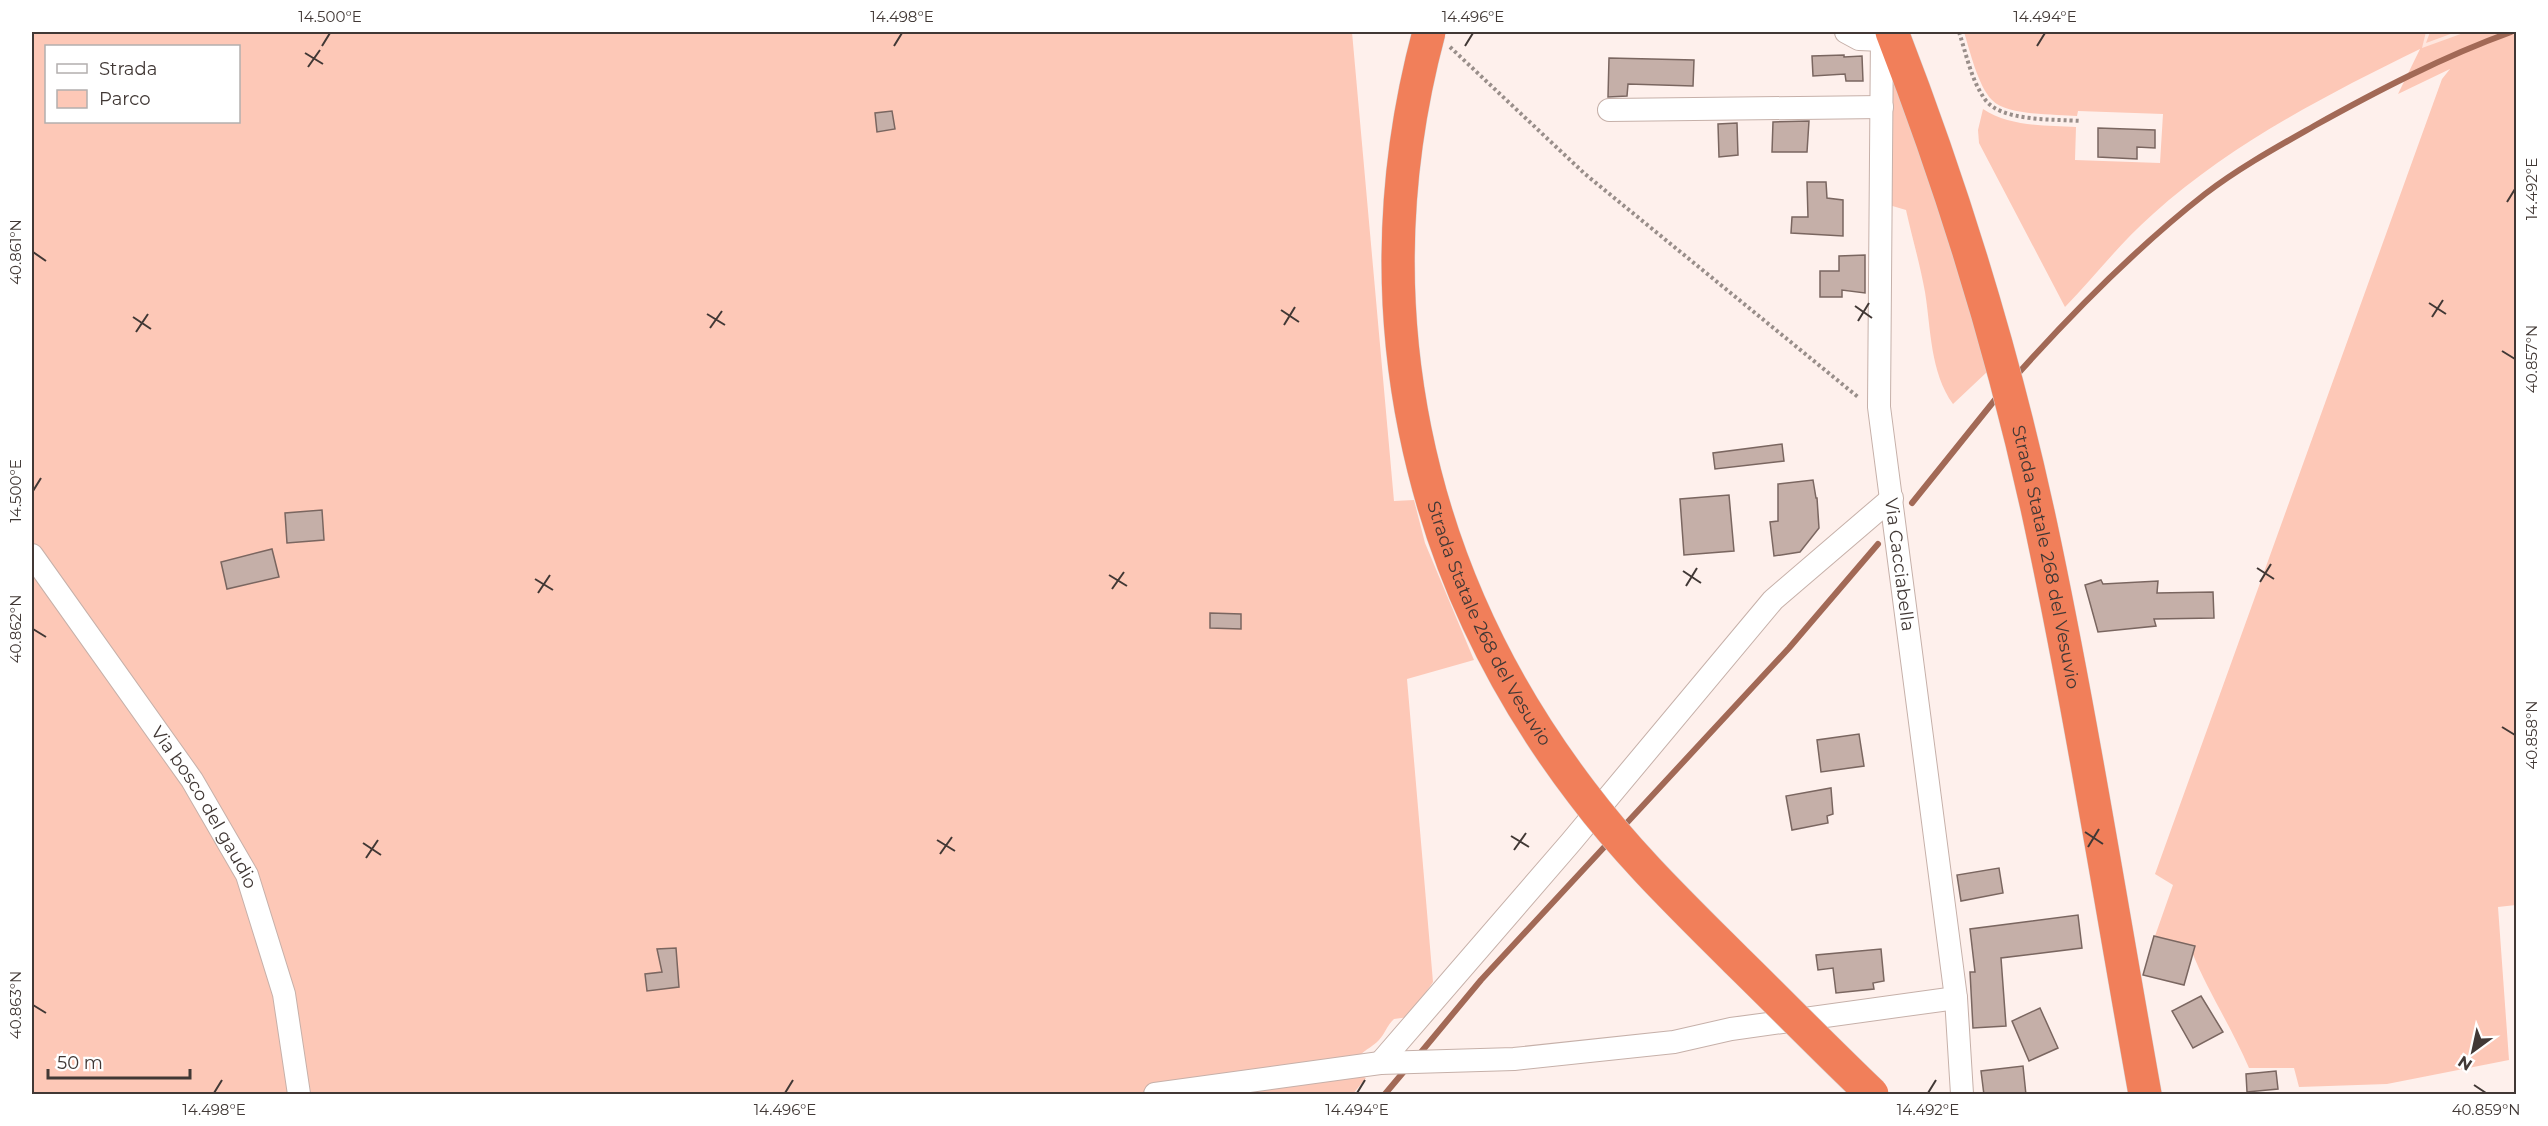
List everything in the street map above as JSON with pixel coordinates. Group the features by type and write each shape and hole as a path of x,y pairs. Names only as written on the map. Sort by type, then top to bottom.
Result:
{"highway":[{"name":"Strada Statale 268 del Vesuvio","path":"1438,37 1406,146 1398,234 1400,322 1411,410 1430,495 1458,579 1494,658 1532,723 1583,795 1640,862 1872,1095"},
{"name":"Strada Statale 268 del Vesuvio","path":"1888,37 1942,172 2015,419 2043,537 2145,1095"}],"street":[{"path":"1846,32 1859,39 1888,37"},
{"name":"Via Cacciabella","path":"1888,37 1882,107 1880,415 1956,998 1962,1095"},
{"path":"1609,110 1882,107"},
{"path":"1391,1064 1571,842 1773,600 1892,498"},
{"name":"Via bosco del gaudio","path":"32,555 192,780 247,875 284,994 299,1095"},
{"path":"1155,1095 1391,1064 1514,1059 1674,1042 1731,1029 1956,998"}],"path":[{"path":"1959,32 1978,88 1984,100 1995,109 2007,114 2081,121"},
{"path":"1438,37 1585,174 1880,415"}],"shaded area":[{"path":"2426,32 2466,32 2421,49"}],"green space":[{"path":"32,32 1352,32 1394,501 1414,500 1425,543 1474,660 1407,679 1433,982 1409,1017 1394,1019 1379,1040 1362,1053 1359,1061 1360,1075 1366,1078 1353,1094 32,1094"},
{"path":"1964,32 2426,32 2422,48 2466,32 2516,32 2516,905 2498,907 2509,1060 2387,1084 2299,1087 2294,1068 2249,1068 2192,952 2155,936 2173,885 2155,874 2442,79 2450,69 2398,94 2420,49 2280,122 2214,165 2153,214 2065,307 1979,143 1978,130 1983,109 1993,115 2016,122 2076,127 2075,160 2160,163 2163,114 2078,111 2077,116 2020,112 1999,105 1992,100 1983,86"},
{"path":"2430,32 2456,32 2426,43"},
{"path":"1887,54 1949,235 1988,371 1953,404 1945,392 1936,364 1925,292 1906,210 1889,205"}],"building":[{"path":"1844,55 1844,57 1862,56 1863,81 1846,81 1845,74 1813,76 1812,56"},
{"path":"1609,58 1694,60 1693,86 1628,84 1627,96 1608,97"},
{"path":"892,111 895,129 877,132 875,113"},
{"path":"1809,121 1807,152 1772,152 1773,122"},
{"path":"1737,123 1738,155 1719,157 1718,124"},
{"path":"2098,128 2155,130 2155,148 2137,147 2137,159 2098,157"},
{"path":"1807,182 1826,182 1827,198 1843,200 1843,236 1791,233 1792,217 1808,217"},
{"path":"1865,255 1865,293 1842,290 1842,297 1820,297 1820,271 1839,271 1839,256"},
{"path":"1782,444 1784,461 1715,469 1713,453"},
{"path":"1813,480 1819,528 1800,552 1774,556 1770,522 1778,521 1778,484"},
{"path":"1729,495 1734,551 1684,555 1680,499"},
{"path":"322,510 324,540 287,543 285,513"},
{"path":"272,549 279,577 227,589 221,562"},
{"path":"2101,580 2103,584 2158,581 2157,593 2213,592 2214,618 2154,619 2156,626 2098,632 2085,585"},
{"path":"1210,613 1241,614 1241,629 1210,628"},
{"path":"1859,734 1864,766 1821,772 1817,740"},
{"path":"1831,788 1833,814 1827,816 1828,823 1792,830 1786,796"},
{"path":"1999,868 2003,893 1961,901 1957,875"},
{"path":"2078,915 2082,948 2001,958 2006,1026 1973,1028 1970,972 1975,972 1970,929"},
{"path":"2154,936 2195,946 2184,985 2143,975"},
{"path":"676,948 679,987 647,991 645,974 662,972 657,949"},
{"path":"1881,949 1884,981 1873,983 1874,989 1836,993 1833,968 1818,970 1816,955"},
{"path":"2201,996 2223,1032 2193,1048 2172,1011"},
{"path":"2040,1008 2058,1048 2029,1061 2012,1021"},
{"path":"2023,1066 2026,1095 1984,1095 1981,1071"},
{"path":"2276,1071 2278,1089 2247,1092 2246,1074"}],"waterway":[{"path":"2015,377 2082,305 2130,258 2218,184 2286,142 2386,87 2460,52 2511,32"},
{"path":"1912,503 1998,396"},
{"path":"1623,827 1789,648 1878,544"},
{"path":"1417,1057 1481,980 1608,843"},
{"path":"1385,1094 1406,1069"}]}
